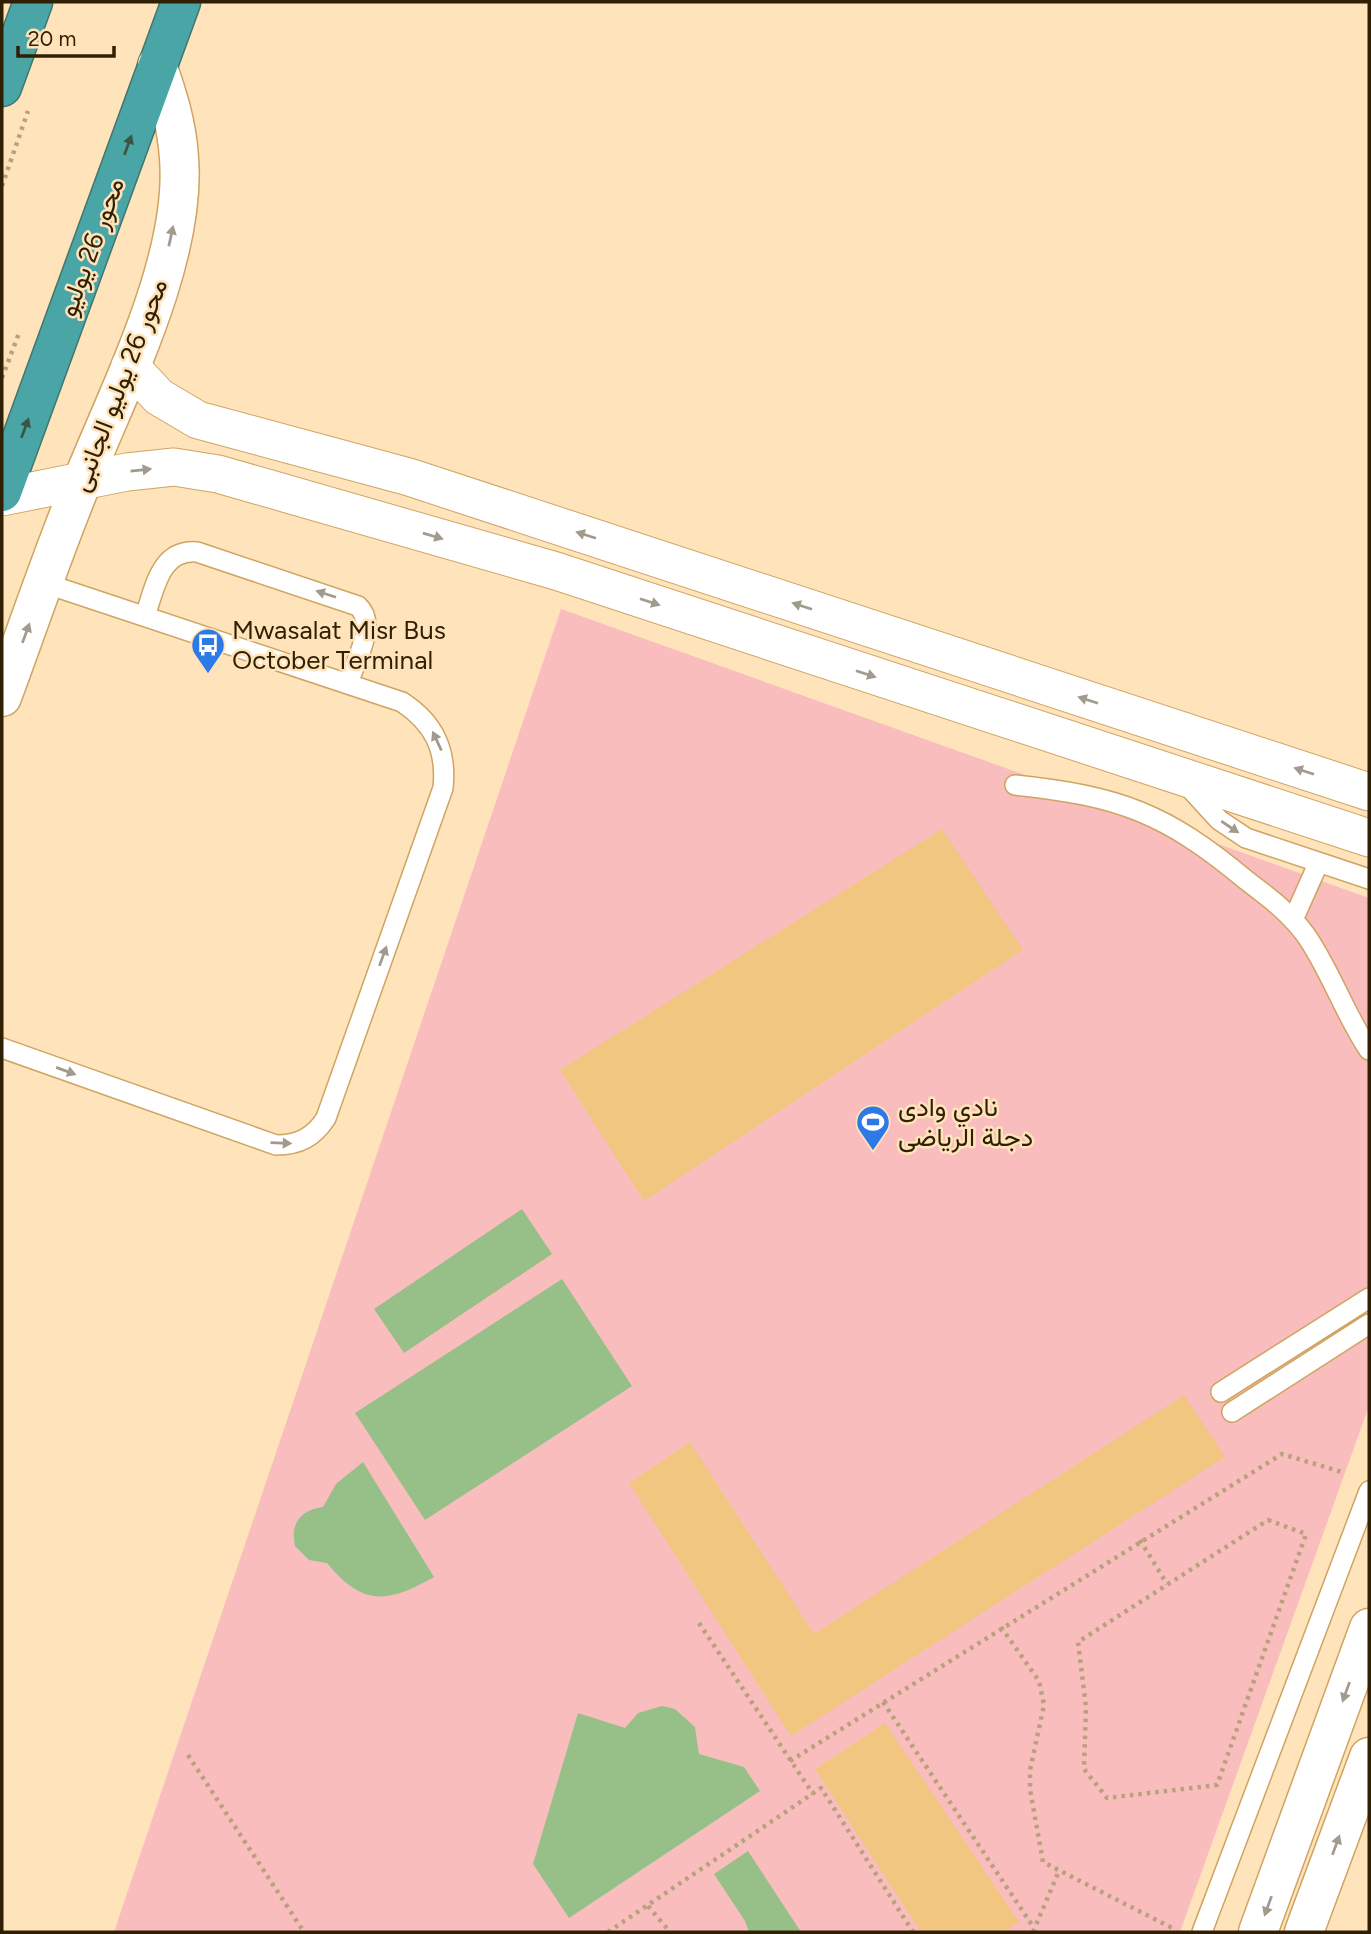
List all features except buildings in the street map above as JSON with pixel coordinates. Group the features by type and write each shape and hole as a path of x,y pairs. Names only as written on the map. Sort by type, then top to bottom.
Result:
{"highway":[{"path":"2,87 33,2"},
{"name":"محور 26 يوليو","path":"2,494 181,2"}],"street":[{"name":"محور 26 يوليو الجانبى","path":"2,697 83,481 151,316 177,210 180,160 173,111 157,65"},
{"path":"130,366 159,397 198,420 409,477 1359,788 1335,825"},
{"path":"2,494 174,467 218,474 569,575 1182,779 1335,825 1369,838"},
{"path":"388,523 409,477"},
{"path":"1258,1932 1369,1628"},
{"path":"1304,1932 1369,1757"}],"lane":[{"path":"145,616 164,564 179,553 197,552 358,606 365,616 367,629 348,683"},
{"path":"2,1048 276,1145 300,1142 320,1128 326,1118 443,788 445,771 437,738 416,711 402,702 44,583"},
{"path":"1182,779 1219,820 1246,838 1369,879"},
{"path":"1015,785 1105,799 1176,827 1214,853 1293,920 1313,947 1340,1003 1369,1050"},
{"path":"1293,920 1318,864"},
{"path":"1221,1392 1362,1302 1368,1324 1232,1412"},
{"path":"1202,1932 1369,1491"}],"path":[{"path":"790,1760 1282,1454 1345,1473"},
{"path":"1268,1520 1306,1534 1217,1785 1107,1798 1084,1769 1086,1707 1078,1642 1167,1584 1268,1520"},
{"path":"1140,1540 1167,1584"},
{"path":"699,1623 813,1794"},
{"path":"1001,1628 1039,1681 1044,1705 1030,1770 1030,1789 1043,1862 1180,1932"},
{"path":"883,1702 1033,1930"},
{"path":"188,1755 304,1932"},
{"path":"608,1932 821,1788 913,1932"},
{"path":"1033,1930 1059,1871"},
{"path":"648,1906 670,1932"}],"shaded area":[{"name":"نادي وادى دجلة الرياضى","path":"561,609 1369,898 1369,1406 1180,1932 114,1932"},
{"path":"522,1209 552,1254 404,1353 374,1309"},
{"path":"562,1279 632,1386 425,1520 355,1413"},
{"path":"363,1462 434,1577 389,1596 365,1594 352,1587 327,1563 309,1560 295,1546 294,1531 298,1519 308,1511 323,1507 336,1484"},
{"path":"662,1706 675,1709 695,1727 699,1754 744,1767 760,1791 569,1918 533,1864 578,1713 625,1728 638,1713"},
{"path":"748,1851 801,1932 749,1932 745,1921 714,1874"}],"place":[{"name":"Mwasalat Misr Bus October Terminal","path":"208,675"},
{"name":"نادي وادى دجلة الرياضى","path":"873,1152"}]}
